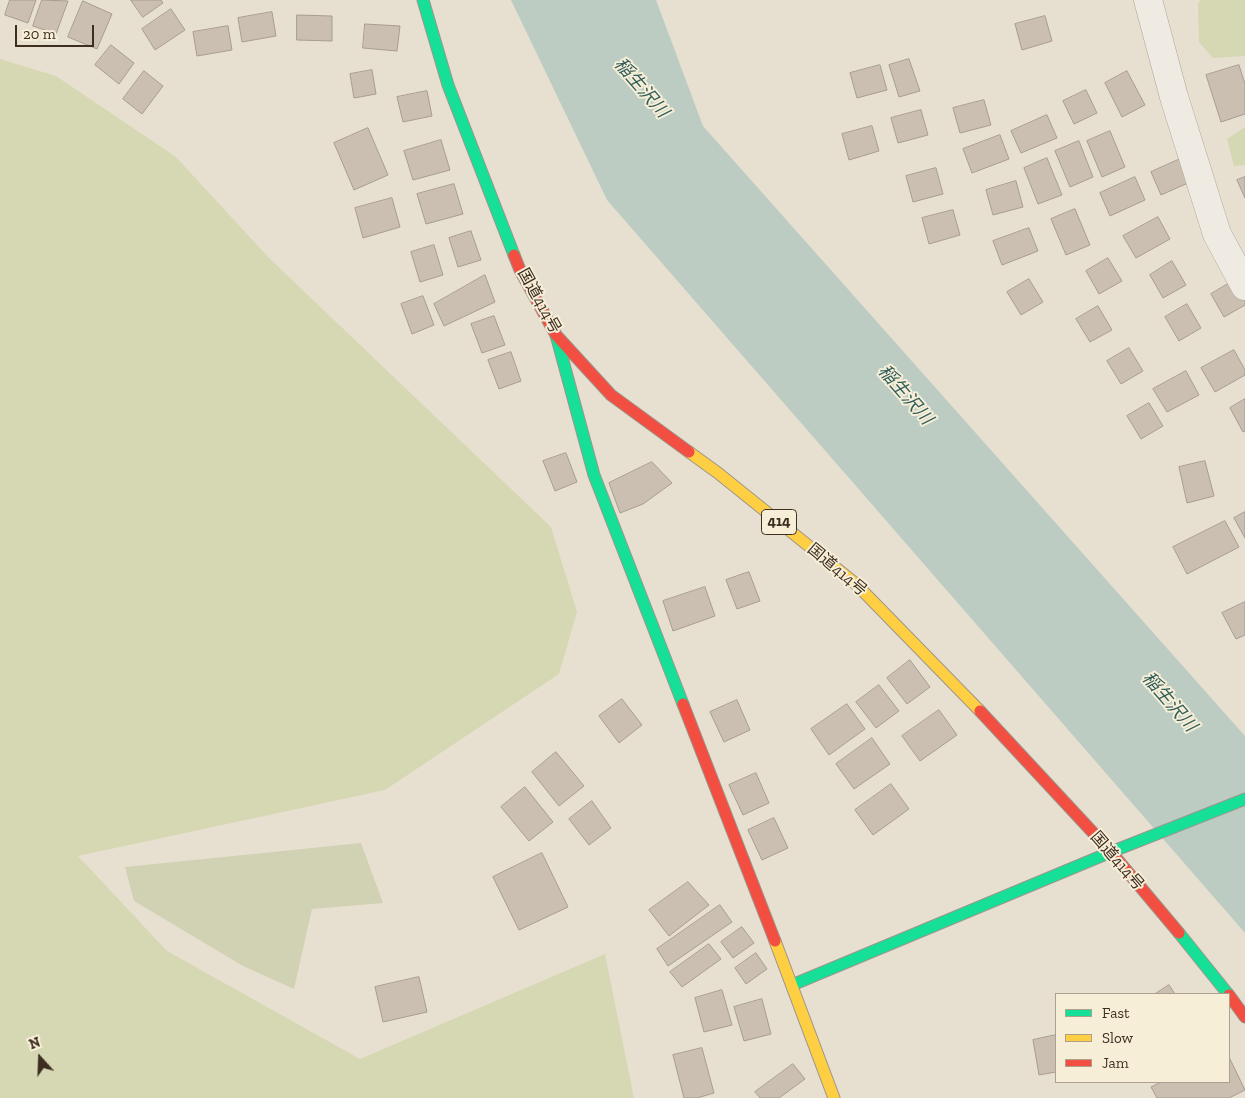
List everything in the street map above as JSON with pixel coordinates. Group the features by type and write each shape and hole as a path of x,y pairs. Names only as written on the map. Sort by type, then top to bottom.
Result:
{"main road":[{"name":"国道414号","path":"423,0 448,85 520,270 556,335 611,395 718,473 856,584 949,678 1111,852 1228,993"},
{"path":"556,335 594,475 834,1098"},
{"path":"792,985 1145,838 1245,799"},
{"name":"国道414号","path":"1230,995 1245,1017"}],"street":[{"path":"1148,0 1174,97 1217,234 1245,286"}],"green space":[{"path":"1200,0 1245,0 1245,56 1213,58 1199,42 1198,4"},
{"path":"0,59 56,76 176,157 269,258 551,527 577,612 559,674 385,790 78,856 167,951 360,1059 605,954 634,1098 0,1098"},
{"path":"1245,127 1245,165 1234,166 1227,139"},
{"path":"361,843 383,903 312,909 294,989 243,966 134,901 125,867"}],"water":[{"name":"稲生沢川","path":"511,0 656,0 703,126 1245,736 1245,933 607,200"}],"building":[{"path":"10,0 36,0 28,23 5,15"},
{"path":"42,0 68,1 56,34 33,26"},
{"path":"131,0 161,0 163,3 143,17"},
{"path":"83,1 112,14 97,49 68,37"},
{"path":"171,9 185,30 155,50 142,29"},
{"path":"272,12 276,36 242,42 238,18"},
{"path":"297,15 332,16 332,41 297,40"},
{"path":"1045,16 1052,41 1022,50 1015,24"},
{"path":"365,24 400,26 397,51 363,48"},
{"path":"228,26 232,50 197,56 193,32"},
{"path":"111,45 134,63 119,84 95,65"},
{"path":"909,59 920,91 899,97 889,65"},
{"path":"880,65 887,90 857,98 850,73"},
{"path":"1239,65 1245,84 1245,114 1221,122 1206,75"},
{"path":"372,70 376,94 354,98 350,74"},
{"path":"144,71 163,86 142,114 123,99"},
{"path":"1127,71 1145,105 1122,117 1105,83"},
{"path":"1086,90 1097,113 1074,124 1063,101"},
{"path":"427,91 432,116 403,122 397,97"},
{"path":"984,100 991,125 960,133 953,108"},
{"path":"921,110 928,135 898,143 891,118"},
{"path":"1047,115 1057,138 1021,153 1011,131"},
{"path":"872,126 879,151 849,160 842,134"},
{"path":"368,128 388,175 354,190 334,143"},
{"path":"1110,131 1125,167 1102,177 1087,141"},
{"path":"1000,135 1009,159 972,173 963,149"},
{"path":"441,140 450,170 413,180 404,151"},
{"path":"1079,141 1093,177 1070,187 1055,151"},
{"path":"1187,156 1197,179 1161,195 1151,172"},
{"path":"1047,158 1062,195 1038,204 1024,168"},
{"path":"936,168 943,194 913,202 906,176"},
{"path":"1135,177 1145,200 1110,216 1100,193"},
{"path":"1245,177 1245,198 1237,180"},
{"path":"1016,181 1023,207 993,215 986,190"},
{"path":"454,184 463,214 426,224 417,194"},
{"path":"392,198 400,227 363,238 355,208"},
{"path":"1075,209 1090,245 1066,255 1051,219"},
{"path":"953,210 960,235 929,244 922,218"},
{"path":"1158,217 1170,239 1136,258 1123,236"},
{"path":"1029,228 1038,251 1002,265 993,241"},
{"path":"471,231 481,260 458,267 449,238"},
{"path":"434,245 443,275 420,282 411,252"},
{"path":"1108,258 1122,281 1099,294 1086,271"},
{"path":"1172,261 1186,285 1163,298 1150,275"},
{"path":"485,275 495,302 444,326 434,304"},
{"path":"1029,279 1043,302 1021,315 1007,292"},
{"path":"1233,281 1245,301 1245,305 1224,317 1211,294"},
{"path":"423,296 434,325 412,334 401,304"},
{"path":"1187,304 1201,328 1179,341 1165,317"},
{"path":"1098,306 1112,330 1090,342 1076,319"},
{"path":"494,316 505,345 482,353 471,324"},
{"path":"1129,348 1143,371 1121,384 1107,361"},
{"path":"1234,350 1245,370 1245,375 1215,392 1201,368"},
{"path":"511,352 521,381 499,389 488,360"},
{"path":"1186,371 1199,395 1167,412 1153,389"},
{"path":"1245,399 1245,431 1243,432 1230,408"},
{"path":"1149,403 1163,426 1141,439 1127,416"},
{"path":"566,453 577,482 555,491 543,461"},
{"path":"1205,461 1214,496 1187,503 1179,467"},
{"path":"652,462 672,483 643,504 620,513 609,483"},
{"path":"1245,512 1245,538 1234,518"},
{"path":"1225,521 1239,547 1187,574 1173,547"},
{"path":"749,572 760,601 737,609 726,580"},
{"path":"705,587 715,616 673,631 663,601"},
{"path":"1245,602 1245,635 1236,639 1222,613"},
{"path":"910,660 930,687 907,704 887,678"},
{"path":"879,685 899,711 876,728 856,702"},
{"path":"622,699 642,725 619,743 599,716"},
{"path":"737,700 750,730 724,742 710,712"},
{"path":"847,704 865,729 829,755 811,729"},
{"path":"939,710 957,735 920,761 902,736"},
{"path":"872,738 890,764 854,789 836,764"},
{"path":"556,752 584,786 559,806 532,772"},
{"path":"756,773 769,803 743,815 729,785"},
{"path":"891,784 909,809 873,835 855,810"},
{"path":"525,787 553,822 529,841 501,807"},
{"path":"592,801 611,828 589,845 569,819"},
{"path":"774,818 788,848 762,860 748,830"},
{"path":"542,853 568,907 519,930 493,877"},
{"path":"688,882 709,905 669,936 649,910"},
{"path":"720,905 732,922 668,966 657,949"},
{"path":"742,927 754,943 733,958 721,942"},
{"path":"709,944 721,959 682,987 670,972"},
{"path":"756,953 767,969 746,984 735,968"},
{"path":"419,977 427,1012 383,1022 375,987"},
{"path":"1169,985 1174,993 1157,993"},
{"path":"722,990 732,1025 704,1032 695,998"},
{"path":"762,999 771,1034 744,1041 734,1007"},
{"path":"1055,1035 1055,1072 1039,1075 1033,1040"},
{"path":"702,1048 714,1093 697,1098 684,1098 673,1055"},
{"path":"1230,1059 1245,1090 1229,1098 1157,1098 1151,1087 1159,1083 1230,1083"},
{"path":"793,1064 805,1079 779,1098 760,1098 755,1092"}],"traffic: fast":[{"path":"423,0 448,85 514,255"},
{"path":"556,335 594,475 683,704"},
{"path":"792,985 1111,852 1245,799"},
{"path":"1179,933 1227,993"}],"traffic: slow":[{"path":"689,452 718,473 856,584 980,711"},
{"path":"775,941 834,1098"}],"traffic: jam":[{"path":"514,255 520,270 556,335 611,395 689,452"},
{"path":"683,704 775,941"},
{"path":"980,711 1111,852 1179,933"},
{"path":"1230,996 1245,1017"}]}
